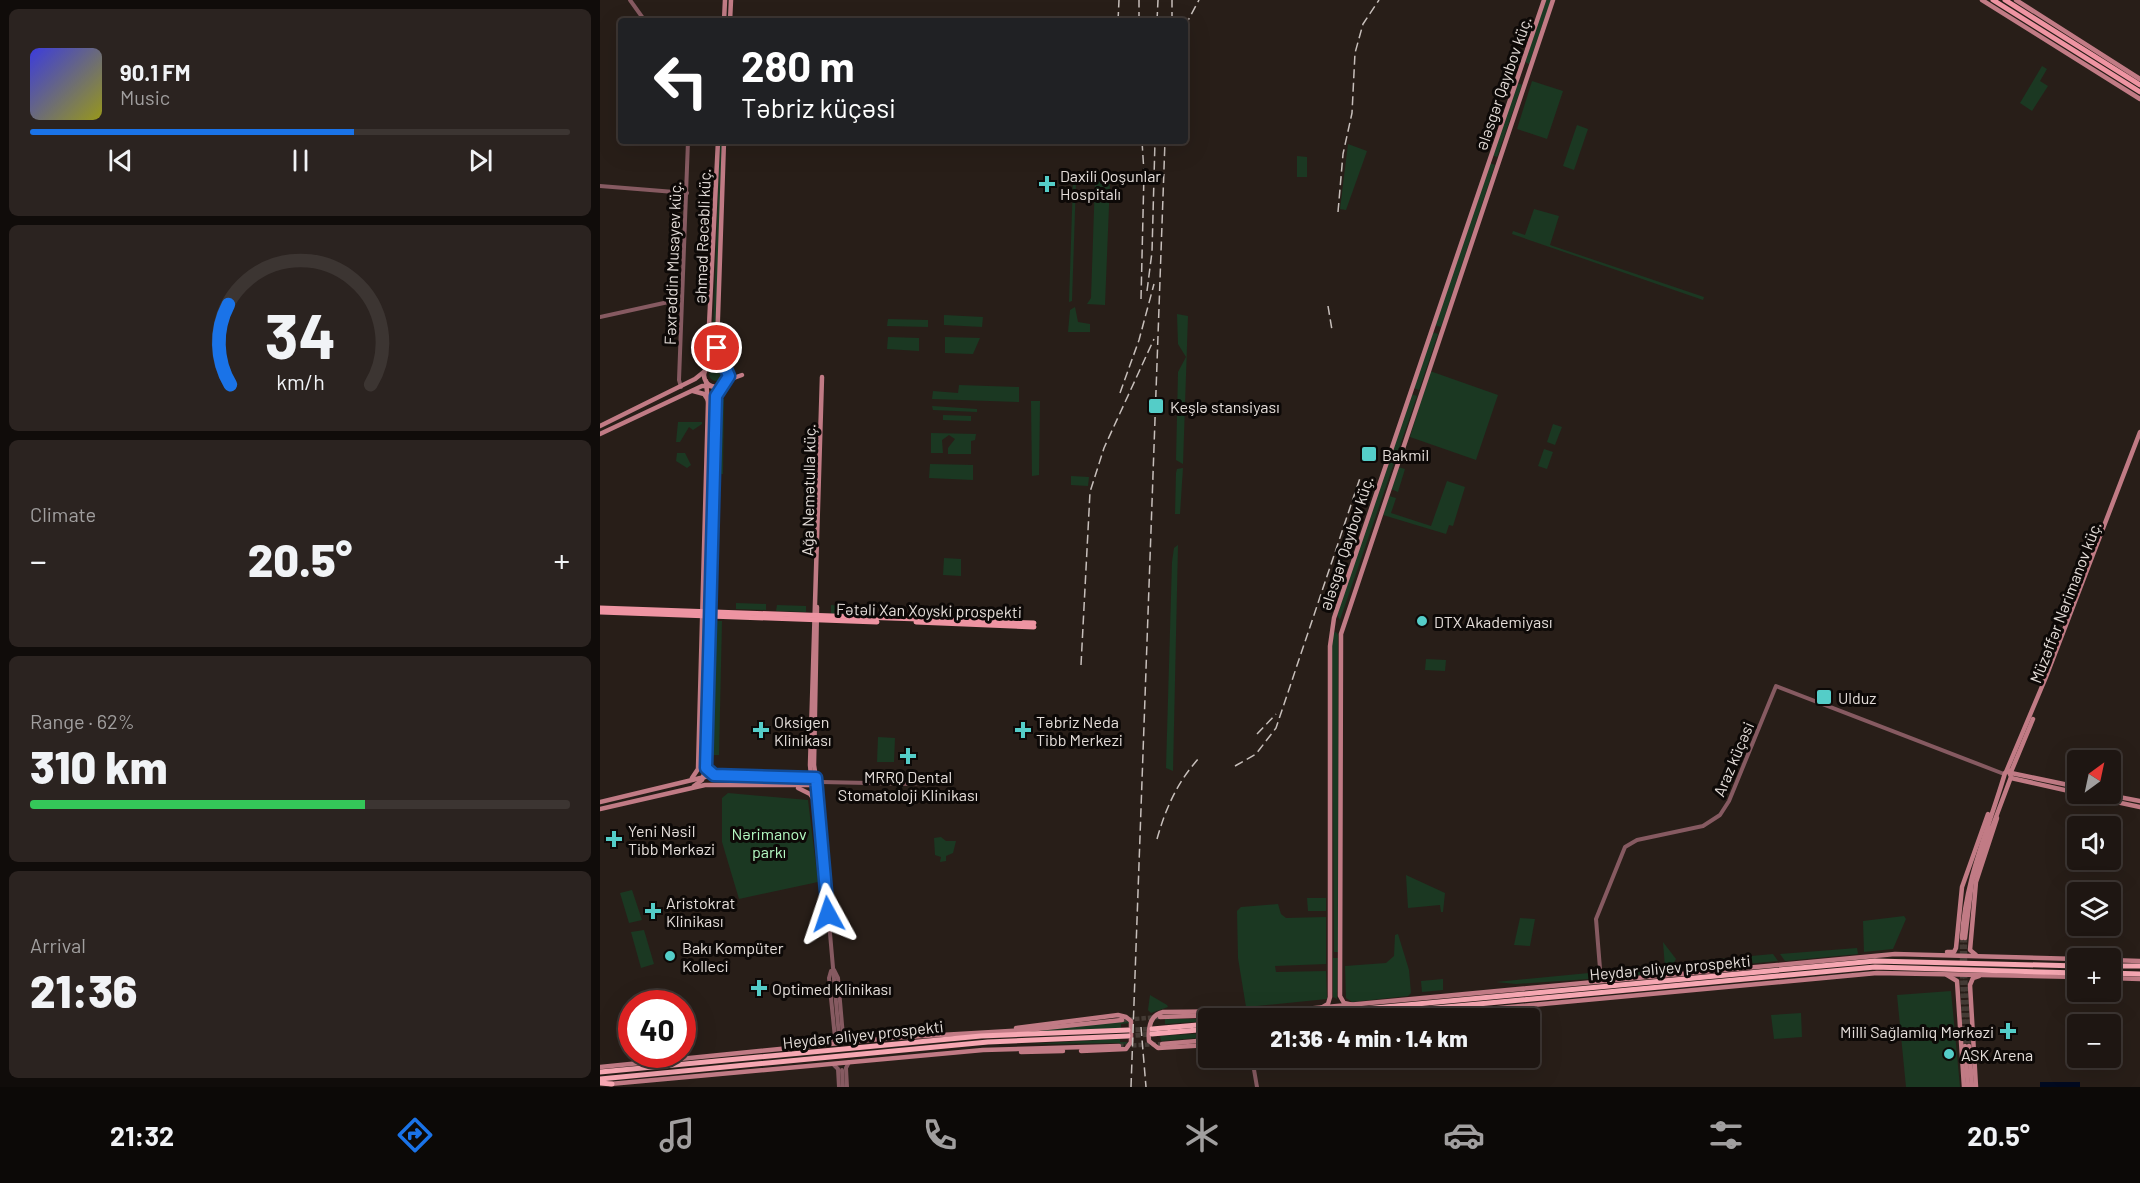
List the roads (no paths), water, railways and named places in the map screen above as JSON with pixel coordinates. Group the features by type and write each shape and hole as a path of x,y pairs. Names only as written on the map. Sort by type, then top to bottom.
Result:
{"highway":[{"name":"Heydər Əliyev prospekti","path":"1374,1008 1875,961 2067,966"},
{"path":"2121,966 2140,966"},
{"name":"Heydər Əliyev prospekti","path":"1435,1008 1875,967 2067,973"},
{"path":"2121,973 2140,974"},
{"path":"1198,1025 1152,1031 1198,1029"},
{"name":"Heydər Əliyev prospekti","path":"600,1072 981,1036 1128,1033 988,1042 600,1083"},
{"path":"600,1083 612,1085"}],"main road":[{"path":"724,18 725,0"},
{"path":"730,18 732,0"},
{"name":"Ələsgər Qayıbov küç.","path":"1330,996 1331,633 1334,618 1544,0"},
{"name":"Ələsgər Qayıbov küç.","path":"1340,996 1341,634 1553,0"},
{"path":"1982,0 2140,99"},
{"path":"1993,0 2140,92"},
{"path":"2005,0 2140,85"},
{"path":"2016,0 2140,79"},
{"path":"1518,75 1528,73"},
{"name":"Əhməd Rəcəbli küç.","path":"708,384 706,369 718,144"},
{"name":"Əhməd Rəcəbli küç.","path":"724,144 717,348 726,367 742,375 725,383"},
{"path":"1489,158 1499,162"},
{"path":"1431,329 1442,332"},
{"path":"600,426 681,387 715,363 726,367 725,383 716,396 706,768 704,776 694,786"},
{"name":"Ağa Nemətulla küç.","path":"816,620 822,377"},
{"path":"600,434 708,384 725,383"},
{"path":"692,778 698,769 700,612 708,384"},
{"path":"1411,390 1421,394"},
{"path":"691,391 704,394 708,403"},
{"path":"1321,1008 1903,953 1954,952 1963,938 1976,882 1995,826 2008,775 2140,432"},
{"name":"Müzəffər Nərimanov küç.","path":"2008,775 2017,759 2140,441"},
{"path":"600,610 700,612 710,616"},
{"name":"Fətəli Xan Xoyski prospekti","path":"710,616 717,612 816,620"},
{"name":"Fətəli Xan Xoyski prospekti","path":"710,616 1034,625"},
{"path":"1334,618 1338,623 1344,622"},
{"path":"813,778 816,620"},
{"path":"600,808 694,786 817,784 813,778 816,620"},
{"path":"1331,633 1336,629 1341,634"},
{"path":"2017,759 2017,766 2022,774"},
{"path":"706,768 714,775"},
{"path":"698,769 717,784"},
{"path":"2008,775 2022,774 2067,785"},
{"path":"717,784 724,775"},
{"path":"2008,775 2067,790"},
{"path":"1981,957 1970,952 1963,938 1969,879 1994,802 2008,775"},
{"path":"600,802 704,776 813,778"},
{"path":"769,777 774,783 769,786"},
{"path":"792,786 808,792 817,804"},
{"path":"2121,797 2140,801"},
{"path":"2121,802 2140,807"},
{"path":"1903,953 2067,960"},
{"path":"1331,955 1341,955"},
{"path":"2121,960 2140,961"},
{"path":"1500,1008 1876,973 2067,977"},
{"path":"1941,973 1955,978 1960,1037 1970,1087"},
{"path":"1970,1087 1973,1038 1970,985 1972,978 1983,975"},
{"path":"2121,978 2140,979"},
{"path":"1957,987 1962,981 1970,985"},
{"path":"1321,1008 1328,1004 1330,996 1336,1001 1340,996 1344,1003 1353,1005"},
{"path":"1198,1012 1156,1014 1150,1024 1149,1041 1158,1048 1198,1043"},
{"path":"1160,1017 1198,1015"},
{"path":"600,1067 817,1045 987,1031 1118,1016 1128,1018 1132,1025 1131,1043 1121,1050 1030,1052 994,1050"},
{"path":"987,1031 1026,1030 1122,1020"},
{"path":"1960,1037 1968,1042 1973,1038"},
{"path":"1162,1044 1198,1042"},
{"path":"612,1085 852,1061 994,1050 1119,1046"},
{"path":"1967,1046 1970,1087"}],"street":[{"path":"630,0 643,18"},
{"name":"Fəxrəddin Musayev küç.","path":"681,387 679,380 688,144"},
{"path":"600,186 687,193"},
{"path":"600,317 682,299"},
{"name":"Araz küçəsi","path":"1602,981 1596,919 1623,850 1637,840 1696,828 1720,815 1729,801 1776,686 2008,775"},
{"path":"839,1036 817,784 915,784"},
{"path":"832,970 838,978 843,1036 846,1040 857,1042"},
{"path":"817,1045 835,1038 829,978 832,970"},
{"path":"843,1087 846,1068 852,1061"},
{"path":"830,1064 837,1067 843,1087"},
{"path":"1254,1068 1257,1087"},
{"path":"842,1070 843,1087"},
{"path":"600,1083 605,1087"}],"water":[{"path":"2040,1082 2080,1082 2080,1087 2040,1087"}],"tunnel":[{"path":"1962,938 1962,965"},
{"path":"1965,938 1965,965"},
{"path":"1962,974 1965,1046"},
{"path":"1965,974 1969,1046"},
{"path":"1122,1020 1160,1017"},
{"path":"1128,1030 1152,1029"},
{"path":"1128,1036 1152,1034"},
{"path":"1119,1046 1162,1044"}],"railway":[{"path":"1118,18 1119,0"},
{"path":"1139,0 1139,18"},
{"path":"1157,18 1158,0"},
{"path":"1172,0 1172,18"},
{"path":"1188,20 1199,0"},
{"path":"1338,212 1343,154 1352,113 1355,53 1363,24 1379,0"},
{"path":"1141,299 1144,173 1142,144"},
{"path":"1147,291 1152,252 1155,144"},
{"path":"1131,1087 1165,144"},
{"path":"1120,393 1139,340 1154,284"},
{"path":"1328,306 1332,330"},
{"path":"1081,665 1090,492 1104,448 1154,339"},
{"path":"1235,766 1256,754 1276,728 1360,478"},
{"path":"1257,734 1276,714"},
{"path":"1157,839 1174,795 1185,775 1200,757"},
{"path":"1141,1027 1146,1087"}],"place":[{"name":"Daxili Qoşunlar Hospitalı","path":"1047,184"},
{"name":"Keşlə stansiyası","path":"1156,406"},
{"name":"Bakmil","path":"1369,454"},
{"name":"DTX Akademiyası","path":"1422,621"},
{"name":"Ulduz","path":"1824,697"},
{"name":"Oksigen Klinikası","path":"761,730"},
{"name":"Təbriz Neda Tibb Merkezi","path":"1023,730"},
{"name":"MRRQ Dental Stomatoloji Klinikası","path":"908,756"},
{"name":"Yeni Nəsil Tibb Mərkəzi","path":"614,839"},
{"name":"Aristokrat Klinikası","path":"653,911"},
{"name":"Bakı Kompüter Kolleci","path":"670,956"},
{"name":"Optimed Klinikası","path":"759,988"},
{"name":"Milli Sağlamlıq Mərkəzi","path":"2008,1031"},
{"name":"ASK Arena","path":"1949,1054"}],"park label":[{"name":"Nərimanov parkı","path":"769,842"}]}
